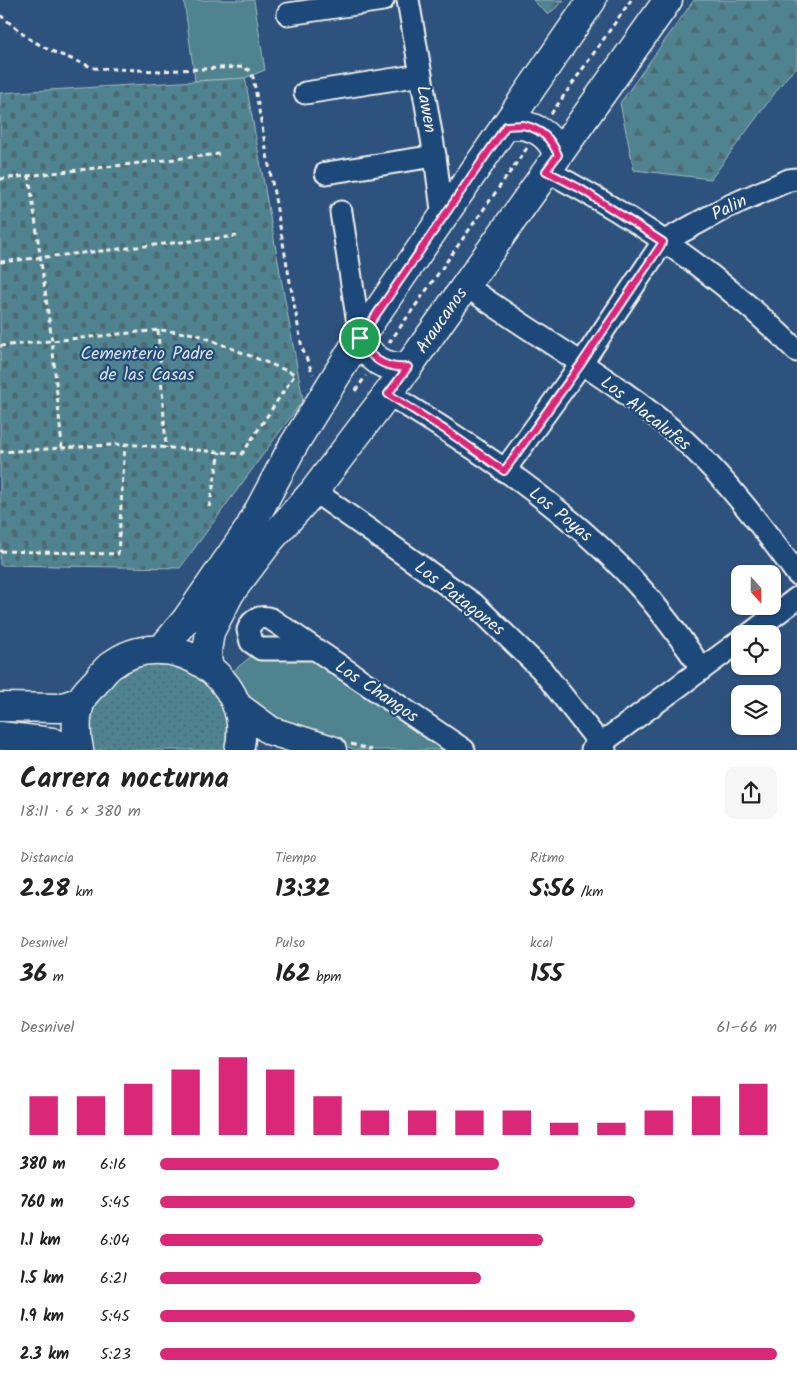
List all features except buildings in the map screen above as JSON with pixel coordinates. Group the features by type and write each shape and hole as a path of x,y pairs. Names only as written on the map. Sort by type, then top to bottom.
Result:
{"main road":[{"path":"161,650 186,620 229,560 249,528 293,446 341,392 360,338 592,0"},
{"name":"Araucanos","path":"208,666 207,651 210,632 230,593 270,540 314,490 408,367 668,0"},
{"path":"506,126 523,125 540,131 551,141 552,163"},
{"path":"360,338 364,346 377,361 392,367 408,367"},
{"path":"79,750 77,725 81,701 110,666 126,657 143,651 161,650 186,654 208,666 221,677 237,706 241,725 239,750"},
{"path":"0,706 60,708 81,701"},
{"path":"237,706 260,725 276,734 332,750"},
{"path":"0,736 52,742 71,750"}],"street":[{"path":"288,14 383,0"},
{"name":"Lawen","path":"408,0 435,156 443,218"},
{"path":"305,93 421,75"},
{"path":"326,173 435,156"},
{"path":"552,163 581,189 663,242 728,289 797,351"},
{"name":"Palin","path":"663,242 727,207 794,182"},
{"path":"341,212 360,338"},
{"path":"504,471 581,364 663,242"},
{"name":"Los Alacalufes","path":"465,285 655,416 685,441 754,519 797,574"},
{"name":"Los Poyas","path":"388,394 447,431 559,511 610,556 659,610 702,669"},
{"name":"Los Patagones","path":"314,490 474,604 542,670 599,748"},
{"path":"762,625 797,598"},
{"path":"599,748 731,648"},
{"name":"Los Changos","path":"315,649 464,750"}],"path":[{"path":"0,16 28,38 49,50 94,68 159,71 242,67 249,70 253,77 302,348 314,376 341,392 377,361 631,0"},
{"path":"0,179 219,154"},
{"path":"29,175 52,341 62,447"},
{"path":"0,262 238,236"},
{"path":"158,330 166,448"},
{"path":"0,346 158,330 196,334 295,374 242,454 125,444 0,452"},
{"path":"0,551 118,554 125,444"},
{"path":"209,507 220,452"}],"green space":[{"path":"184,0 254,0 265,70 245,78 195,81"},
{"path":"533,0 564,0 548,15"},
{"path":"694,0 797,0 797,67 786,78 711,179 634,170 620,103"},
{"name":"Cementerio Padre de las Casas","path":"245,78 303,400 180,568 0,565 0,93"},
{"path":"254,654 319,656 459,750 356,750 322,738 250,706 232,672"},
{"path":"174,661 200,678 218,695 226,717 224,750 91,750 88,717 95,695 129,664"}],"route":[{"path":"523,125 540,131 551,141 558,155 546,171 581,189 663,242 581,364 504,471 447,431 388,394 408,367 392,367 377,361 369,354 360,338 506,126 523,125"}]}
